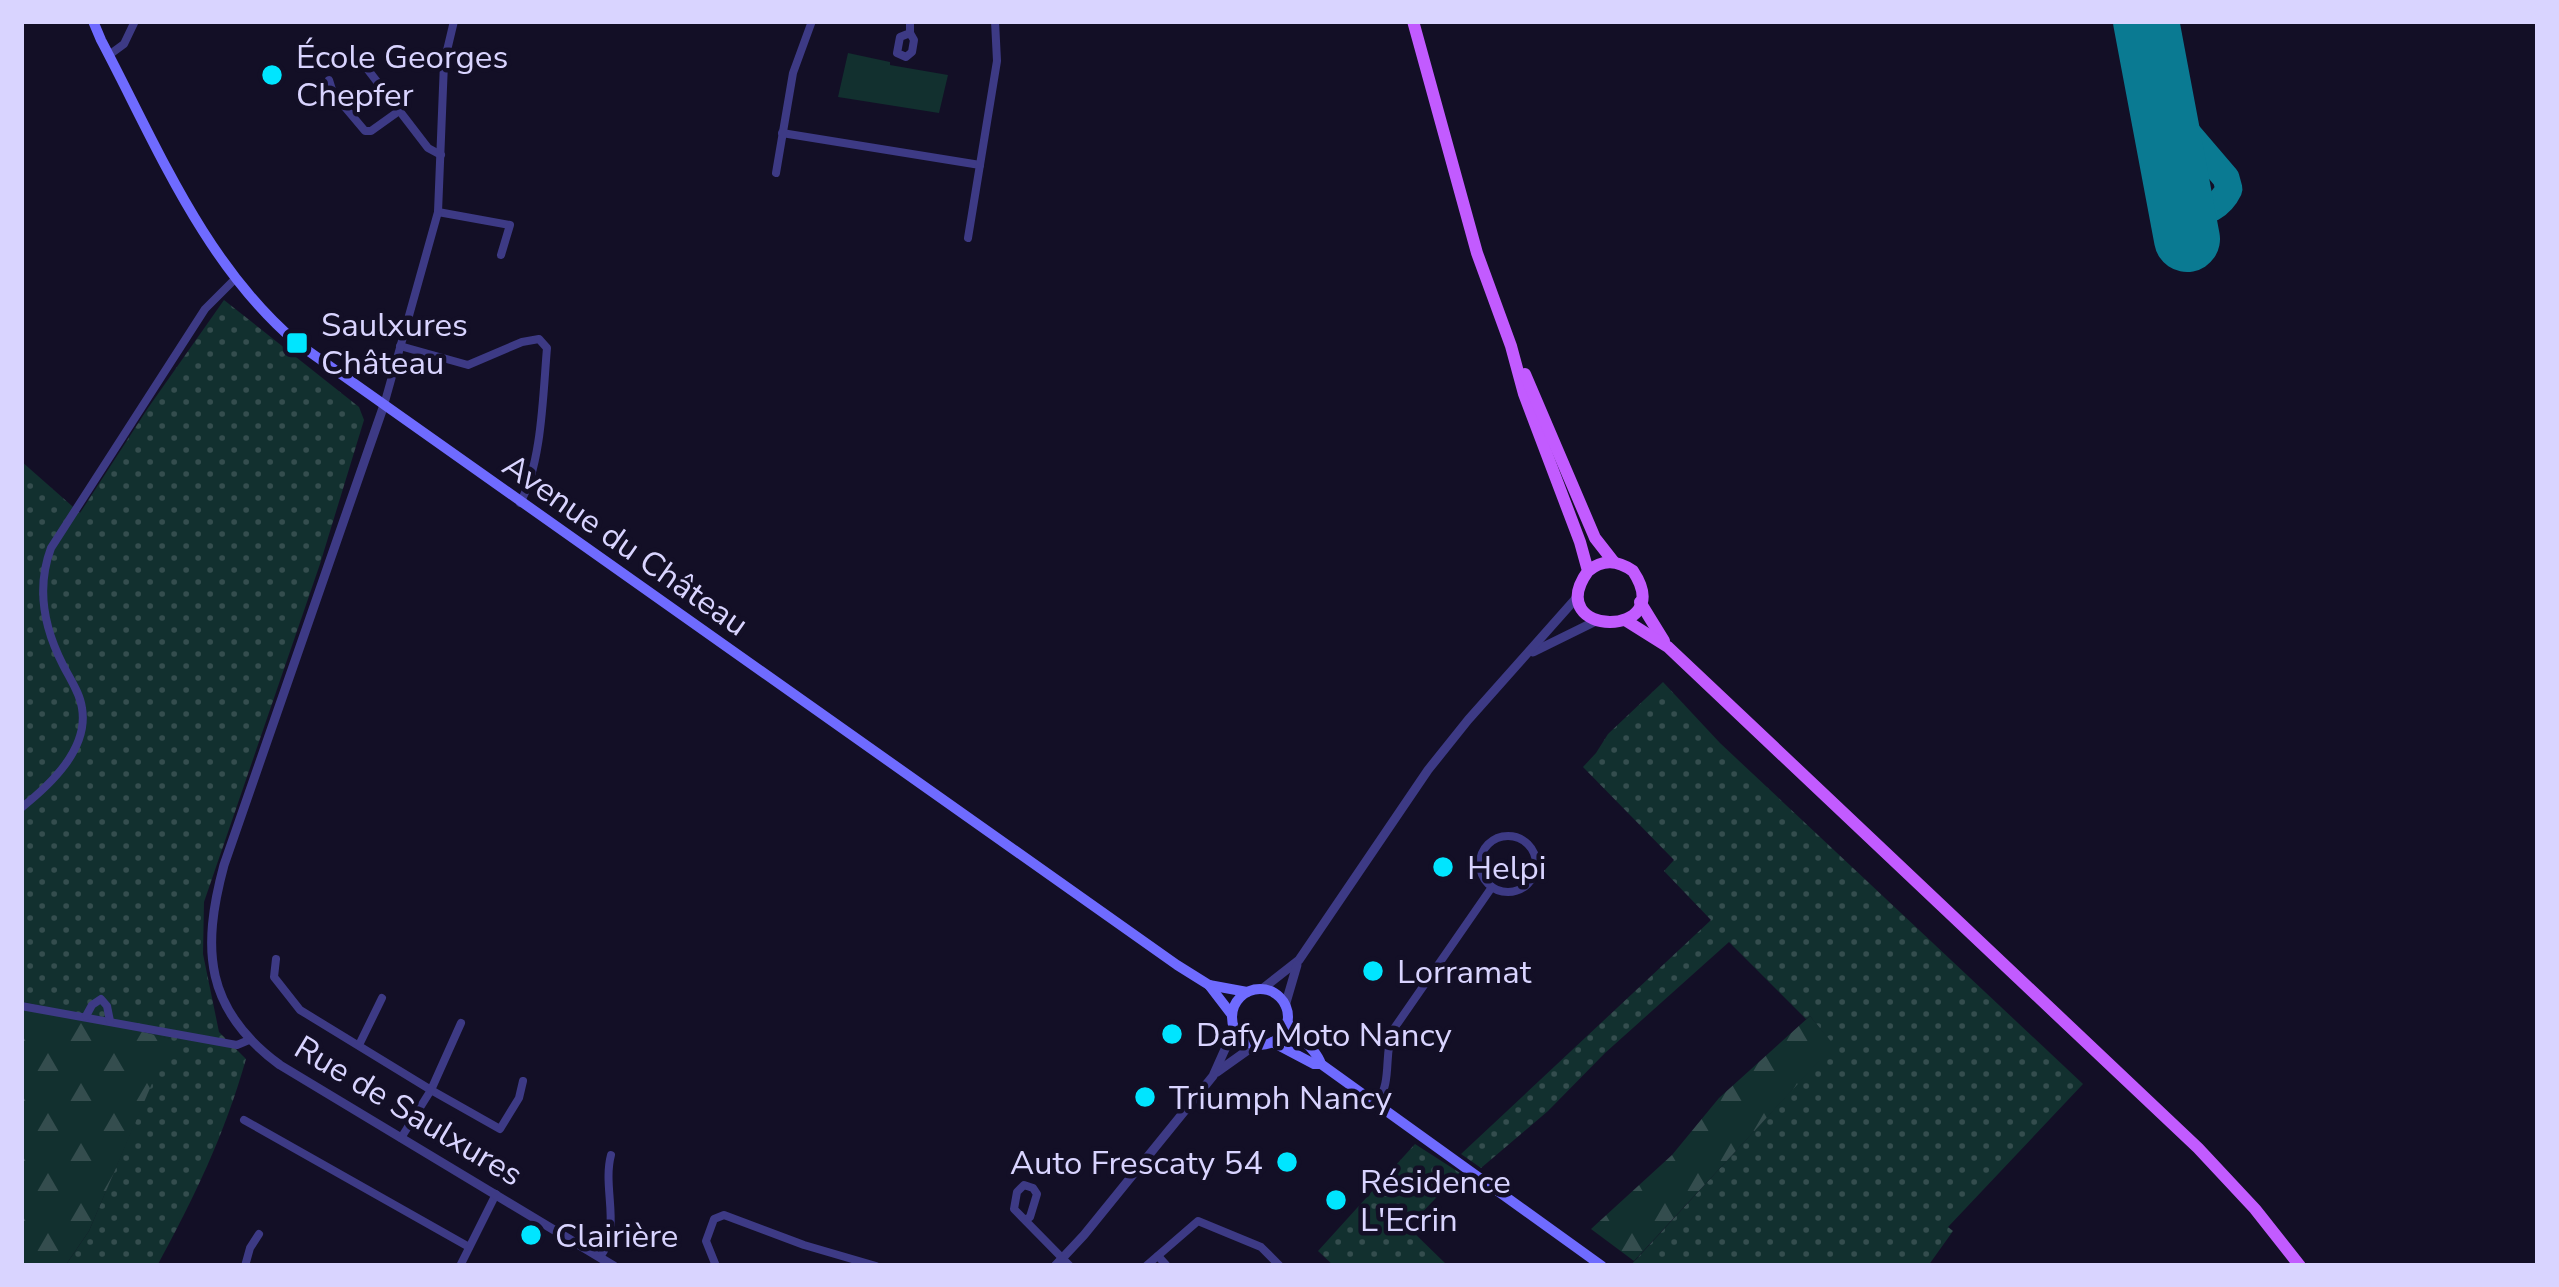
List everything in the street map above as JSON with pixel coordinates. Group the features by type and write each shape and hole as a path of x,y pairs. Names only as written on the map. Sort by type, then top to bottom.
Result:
{"main road":[{"name":"Avenue du Château","path":"93,21 194,215 235,279 275,324 327,366 1209,985 1232,1015"},
{"path":"1413,21 1477,253 1588,571"},
{"path":"1511,346 1595,538 1613,561 1633,571 1642,591 1640,602 1625,620 1606,624 1588,615 1579,596 1588,571 1613,561"},
{"path":"1640,602 1668,647"},
{"path":"1625,620 1668,647 2198,1148 2300,1266"},
{"name":"Avenue du Château","path":"1209,985 1247,992"},
{"path":"1287,1022 1279,1037 1255,1045 1234,1029 1234,1005 1247,992 1274,993 1285,1006 1287,1022 1321,1064"},
{"path":"1272,1042 1321,1064 1602,1266"}],"street":[{"path":"109,56 124,44 135,21"},
{"path":"21,1006 231,1044 240,1044 246,1036 229,1012 216,979 210,948 212,906 384,405 438,212 444,63 454,21"},
{"path":"776,173 794,73 812,21"},
{"path":"910,21 910,33"},
{"path":"968,238 997,62 995,21"},
{"path":"365,66 428,148 441,155"},
{"path":"329,80 365,131 399,111"},
{"path":"782,133 980,165"},
{"path":"438,212 510,224 502,255"},
{"path":"21,808 69,758 83,721 81,700 53,643 45,614 42,586 51,548 205,309 235,279"},
{"path":"400,346 468,365 522,342 539,339 547,348 530,486 520,502"},
{"path":"1285,1006 1299,960 1428,770 1579,596"},
{"path":"1528,655 1597,621"},
{"path":"1506,836 1527,843 1536,864 1527,884 1506,892 1492,886 1480,868 1486,847 1506,836"},
{"path":"1377,1104 1387,1083 1388,1042 1393,1030 1492,886"},
{"path":"276,959 274,977 300,1010 500,1129 519,1098 523,1081"},
{"path":"1262,989 1299,960"},
{"path":"359,1045 382,998"},
{"path":"86,1016 101,999 110,1021"},
{"path":"401,1138 461,1023"},
{"path":"1025,1220 1062,1264 1213,1076 1234,1029"},
{"name":"Rue de Saulxures","path":"246,1036 280,1065 614,1266"},
{"path":"1213,1076 1255,1045"},
{"path":"244,1120 469,1247"},
{"path":"599,1257 608,1244 610,1226 610,1155"},
{"path":"460,1266 496,1194"},
{"path":"716,1266 705,1244 714,1220 724,1215 876,1266"},
{"path":"1145,1266 1198,1221 1261,1247 1280,1266"},
{"path":"245,1266 259,1234"},
{"path":"1158,1256 1167,1266"}],"green space":[{"path":"848,53 948,75 939,113 838,97"},
{"path":"224,300 359,407 364,420 320,564 204,902 203,954 219,1032 246,1059 228,1114 157,1266 65,1266 89,1231 170,1039 21,1001 21,461 80,513"},
{"path":"1663,682 1720,743 2083,1084 1948,1227 1953,1231 1928,1266 1630,1266 1833,1045 1810,1016 1806,1019 1729,942 1481,1168 1461,1154 1711,920 1664,871 1674,860 1583,767 1608,734"},
{"path":"21,1001 171,1039 89,1231 65,1266 21,1266"},
{"path":"1810,1016 1834,1045 1634,1261 1591,1229 1672,1155 1719,1098"},
{"path":"1415,1144 1460,1173 1408,1227 1448,1266 1334,1266 1318,1251"}],"taxiway":[{"path":"2161,102 2226,178 2229,189 2212,208 2202,212 2182,209 2169,193 2172,161"}],"runway":[{"path":"2146,21 2187,239"}],"place":[{"name":"École Georges Chepfer","path":"272,75"},
{"name":"Saulxures Château","path":"297,343"},
{"name":"Helpi","path":"1443,867"},
{"name":"Lorramat","path":"1373,971"},
{"name":"Dafy Moto Nancy","path":"1172,1034"},
{"name":"Triumph Nancy","path":"1145,1097"},
{"name":"Auto Frescaty 54","path":"1287,1162"},
{"name":"Résidence L'Ecrin","path":"1336,1200"},
{"name":"Clairière","path":"531,1235"}]}
